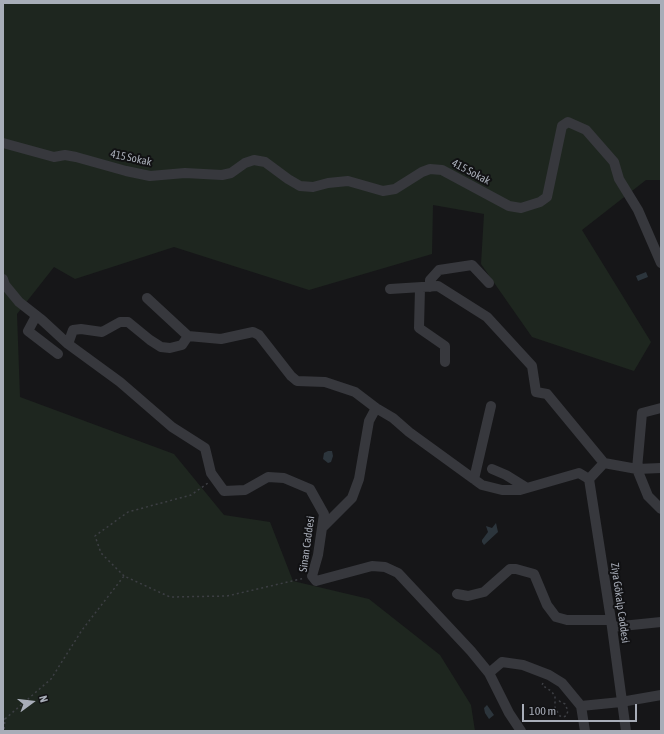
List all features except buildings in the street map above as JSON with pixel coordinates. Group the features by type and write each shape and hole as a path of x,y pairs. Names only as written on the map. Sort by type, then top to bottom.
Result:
{"street":[{"name":"415 Sokak","path":"3,143 54,157 65,155 76,157 150,176 185,173 222,175 231,173 246,163 254,160 265,162 300,186 313,187 328,183 348,181 382,191 395,189 422,172 430,169 442,170 508,206 521,208 540,202 547,197 562,126 568,122 586,130 614,162 619,179 638,210 661,263"},
{"path":"445,362 444,346 419,328 425,287 439,270 472,266 489,283"},
{"path":"3,279 5,285 28,310 68,344 73,330 102,332 120,322 128,322 161,347 170,348 182,345 188,336"},
{"path":"390,289 438,286 487,317 532,366 536,392 547,394 604,463 637,469 661,468"},
{"path":"147,298 188,336 221,340 253,332 259,335 291,376 297,380 325,382 355,392 376,408 393,418 409,432 482,485 502,490 520,490 579,473 589,479 604,463"},
{"path":"36,316 28,331 58,354"},
{"name":"Sinan Caddesi","path":"68,344 120,382 172,427 205,448 211,473 224,491 245,490 268,477 284,478 310,489 324,514 318,555 312,576 316,582 372,566 385,567 398,573 472,651 489,673 509,713 521,731"},
{"path":"474,479 491,406"},
{"path":"322,528 352,498 359,479 369,421 376,408"},
{"path":"661,408 642,413 637,469 648,496 661,509"},
{"path":"492,469 506,475 527,488"},
{"name":"Ziya Gökalp Caddesi","path":"589,479 626,731"},
{"path":"457,594 468,596 484,592 510,569 516,569 534,574 547,605 556,617 566,620 611,624 661,622"},
{"path":"489,673 502,662 523,665 545,673 562,684 581,706 585,731"},
{"path":"581,706 661,696"}],"path":[{"path":"214,478 191,495 128,512 95,536 101,553 124,576 170,597 227,596 312,576"},
{"path":"4,731 4,719 51,679 82,630 124,576"},
{"path":"545,673 542,685 551,691 555,696 556,702 554,704 560,716 566,716 568,711 565,704 559,701 556,702"}],"shaded area":[{"path":"3,3 661,3 661,180 646,180 582,230 651,342 634,371 532,337 481,264 484,214 433,205 432,254 309,290 174,247 75,279 54,267 17,314 20,397 174,454 224,515 270,522 293,581 369,599 440,655 471,705 475,731 3,731"},
{"path":"646,272 648,277 638,281 636,276"},
{"path":"332,451 333,456 331,462 328,463 323,459 324,453"},
{"path":"496,523 498,532 484,545 482,540 488,532 486,526 492,528"},
{"path":"487,705 494,715 489,719 484,708"}]}
